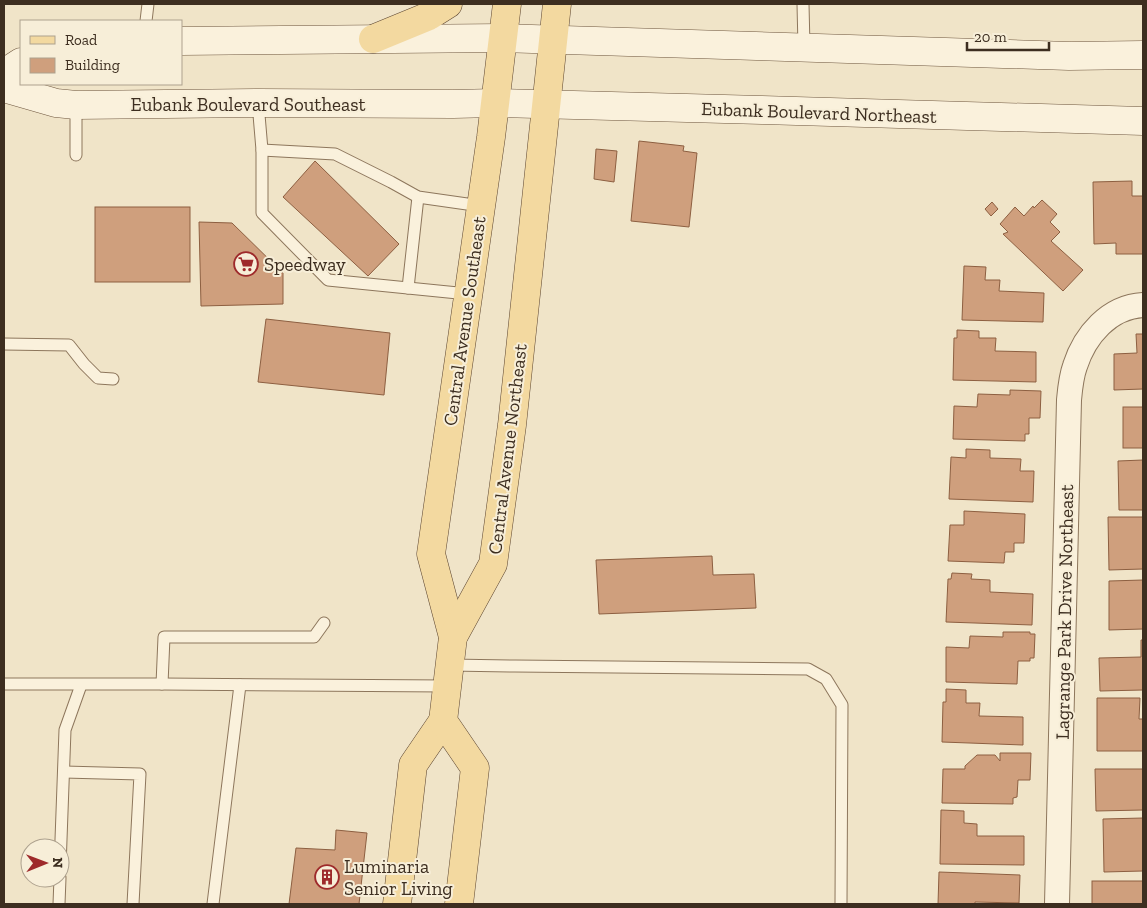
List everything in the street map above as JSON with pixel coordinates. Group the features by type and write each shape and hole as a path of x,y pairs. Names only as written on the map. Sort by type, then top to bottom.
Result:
{"main road":[{"path":"373,39 429,16 448,4"},
{"name":"Central Avenue Southeast","path":"453,637 431,554 481,206 507,4"},
{"name":"Central Avenue Northeast","path":"443,721 453,637 493,564 513,415 557,4"},
{"path":"182,41 503,38 1069,56 1143,55"},
{"path":"4,74 20,63"},
{"name":"Eubank Boulevard Southeast","path":"4,88 56,103 76,105 258,102 495,103"},
{"name":"Eubank Boulevard Northeast","path":"495,103 1143,121"},
{"path":"397,904 413,765 443,721 475,768 459,904"}],"street":[{"name":"Lagrange Park Drive Northeast","path":"1057,904 1069,400 1071,382 1084,344 1097,327 1120,310 1143,305"}],"lane":[{"path":"146,20 148,4"},
{"path":"803,4 804,47"},
{"path":"258,102 262,150 262,213 328,280 468,294"},
{"path":"76,105 76,155"},
{"path":"262,150 336,154 392,182 418,198 481,206"},
{"path":"408,288 418,198"},
{"path":"4,344 69,345 98,378 113,379"},
{"path":"162,684 164,637 314,637 324,623"},
{"path":"4,684 240,685 449,676 515,666 808,669 826,679 842,705 841,904"},
{"path":"61,838 65,730 81,685"},
{"path":"213,904 240,685"},
{"path":"64,772 140,774 133,904"},
{"path":"58,904 59,888"}],"building":[{"path":"639,141 684,146 683,151 697,153 689,227 631,221"},
{"path":"596,149 617,151 614,182 594,179"},
{"path":"315,161 399,244 368,276 283,197"},
{"path":"1132,181 1132,196 1143,196 1143,254 1116,254 1116,243 1094,244 1093,182"},
{"path":"1042,200 1057,214 1050,222 1060,232 1051,241 1083,270 1063,291 1003,234 1008,232 1000,224 1015,207 1024,216"},
{"path":"992,202 998,209 991,216 985,209"},
{"path":"95,207 190,207 190,282 95,282"},
{"path":"199,222 232,223 283,273 283,304 201,306"},
{"path":"964,266 986,267 985,280 1000,280 999,291 1044,293 1043,322 962,320"},
{"path":"266,319 390,333 384,395 258,382"},
{"path":"957,330 979,331 979,338 996,338 995,351 1036,352 1036,382 953,380 954,338 957,338"},
{"path":"1136,334 1143,334 1143,389 1114,390 1114,354 1137,353"},
{"path":"1010,390 1041,391 1040,418 1029,418 1029,434 1025,434 1025,441 953,439 954,406 977,407 978,394 1010,395"},
{"path":"1123,407 1143,407 1143,448 1123,448"},
{"path":"966,449 990,450 990,458 1021,459 1020,471 1034,471 1033,502 949,499 951,457 966,458"},
{"path":"1143,460 1143,510 1119,510 1118,461"},
{"path":"964,511 1025,514 1024,543 1014,543 1014,552 1005,552 1004,563 948,561 950,525 964,525"},
{"path":"1108,517 1143,517 1143,569 1109,570"},
{"path":"712,556 713,575 754,574 756,608 599,614 596,560"},
{"path":"952,573 972,574 971,579 990,580 990,592 1033,594 1032,625 946,622 948,579 951,579"},
{"path":"1143,580 1143,629 1109,630 1109,581"},
{"path":"1003,632 1030,632 1030,634 1035,634 1034,658 1030,658 1030,661 1018,661 1017,684 946,682 946,647 969,648 970,636 1003,637"},
{"path":"1141,640 1143,640 1143,690 1100,691 1099,658 1141,657"},
{"path":"946,689 966,690 966,703 980,703 979,716 1023,717 1023,745 942,742 943,702 946,702"},
{"path":"1097,698 1140,698 1139,719 1143,719 1143,751 1097,751"},
{"path":"1000,753 1031,753 1030,780 1018,780 1017,797 1013,798 1013,804 942,803 943,769 965,769 965,766 977,755 995,755 1000,761"},
{"path":"1095,769 1143,769 1143,810 1096,811"},
{"path":"941,810 964,811 964,823 977,824 977,836 1024,836 1024,865 940,864"},
{"path":"1143,818 1143,871 1104,872 1103,819"},
{"name":"Luminaria Senior Living","path":"336,830 367,833 359,904 289,904 296,848 335,850"},
{"path":"939,872 1020,875 1019,903 975,902 975,904 938,904"},
{"path":"1092,881 1143,881 1143,904 1092,904"}],"place":[{"name":"Speedway","path":"246,264"},
{"name":"Luminaria Senior Living","path":"327,877"}]}
